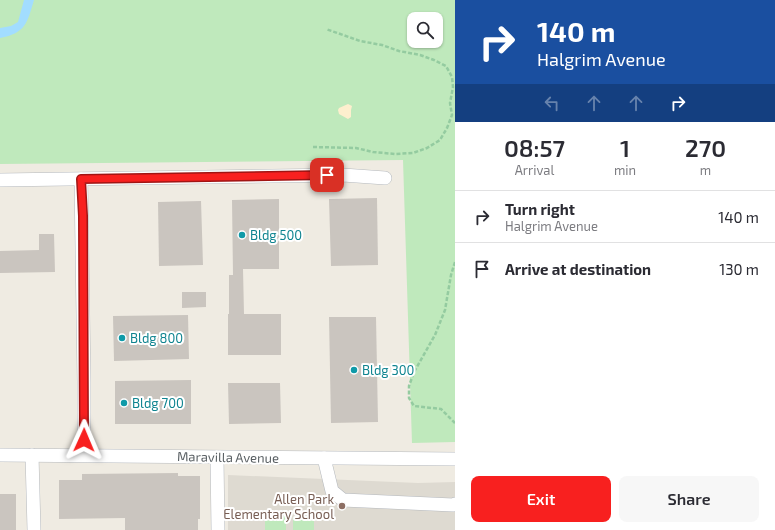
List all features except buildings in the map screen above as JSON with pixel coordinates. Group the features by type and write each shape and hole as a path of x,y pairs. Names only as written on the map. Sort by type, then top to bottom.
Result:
{"street":[{"path":"0,180 343,175 385,178"},
{"path":"81,179 84,455"},
{"name":"Maravilla Avenue","path":"0,455 455,459"},
{"path":"32,455 34,530"},
{"path":"218,457 218,530"},
{"path":"324,458 332,490 343,500 410,504 455,504"}],"path":[{"path":"313,147 356,148 373,152 395,154 413,153 427,148 440,140 452,115 450,103 454,87 452,77 446,66 420,55 360,41 326,29"},
{"path":"455,262 449,281 445,310 435,335 414,372 409,386 409,398 414,406 441,409 455,422"}],"shaded area":[{"name":"Allen Park Elementary School","path":"228,475 418,483 455,482 455,530 228,530"}],"green space":[{"path":"0,0 455,0 455,442 412,443 403,160 0,164"},
{"path":"286,516 286,530 265,530 265,517"},
{"path":"293,517 314,517 314,530 293,530"}],"sand":[{"path":"348,104 352,106 351,117 348,119 339,114 338,110 339,108"}],"water":[{"path":"24,0 34,0 24,26 9,36 0,38 0,28 11,26 18,22"}],"place":[{"name":"Bldg 500","path":"242,235"},
{"name":"Bldg 800","path":"122,338"},
{"name":"Bldg 300","path":"354,370"},
{"name":"Bldg 700","path":"124,403"},
{"name":"Allen Park Elementary School","path":"342,506"}],"route":[{"path":"84,440 83,216 81,179 327,175"}]}
